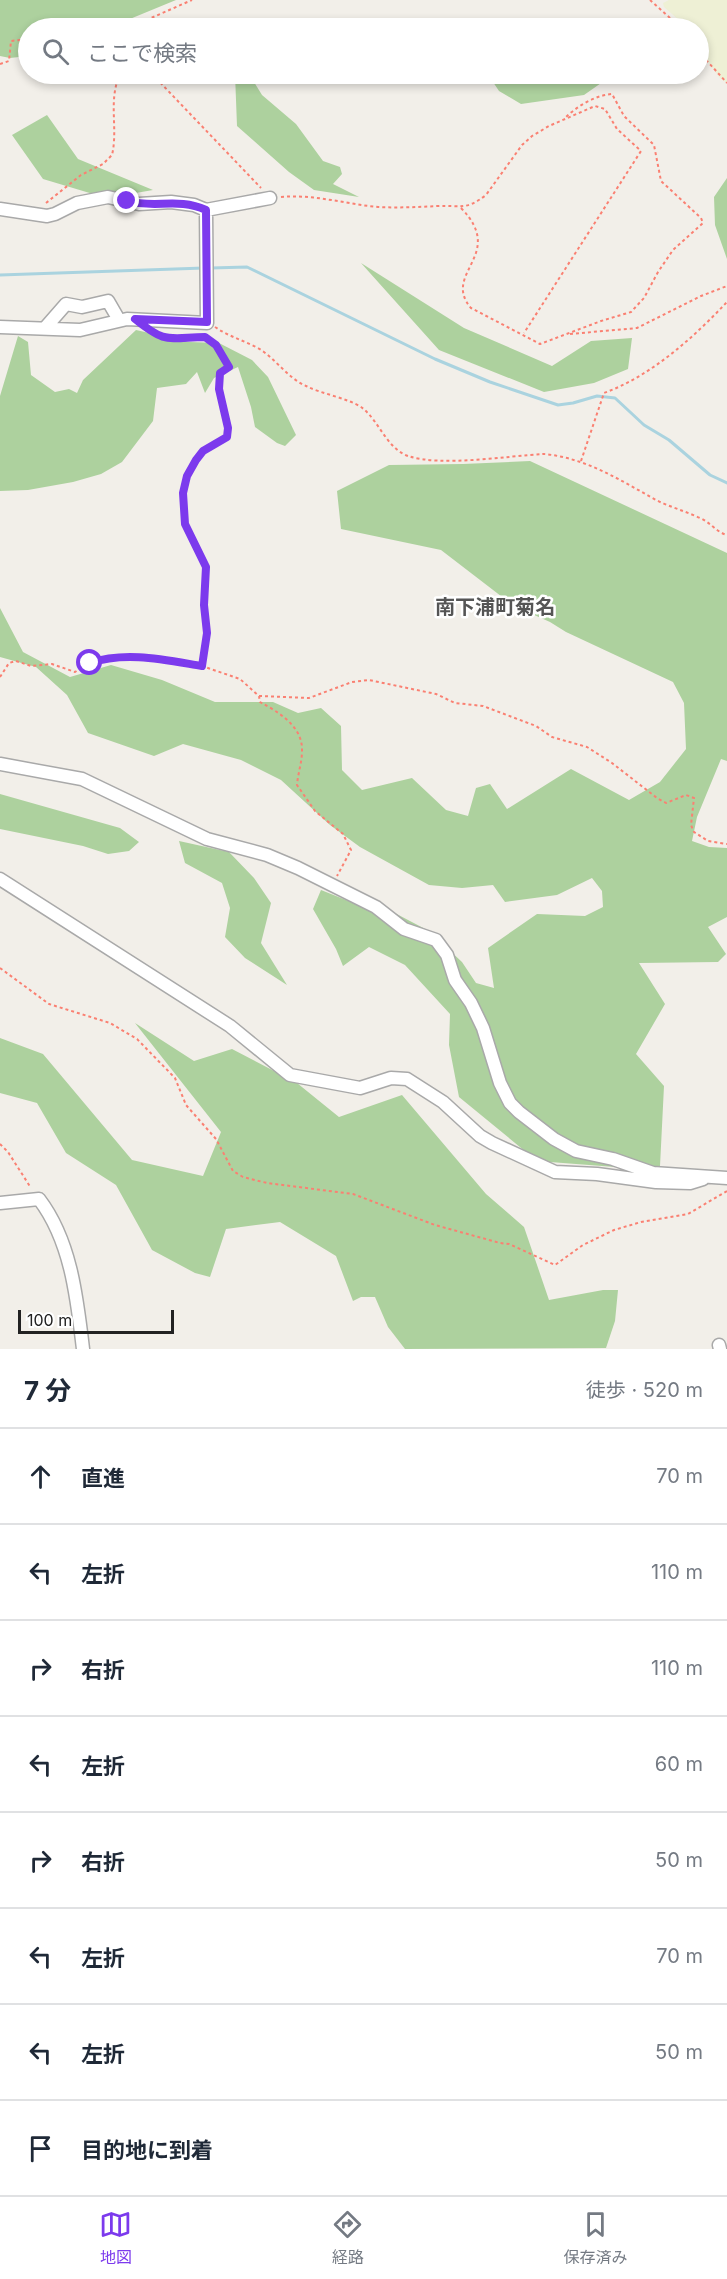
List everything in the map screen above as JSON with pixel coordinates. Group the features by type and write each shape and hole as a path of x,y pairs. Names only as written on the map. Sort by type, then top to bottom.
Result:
{"street":[{"path":"0,209 47,216 77,203 108,197 139,204 183,203 206,210 270,198"},
{"path":"0,327 80,330 92,329 119,320 207,322 206,210"},
{"path":"45,328 66,304 82,307 108,301 119,320"},
{"path":"0,764 82,779 207,839 282,861 376,907 404,929 436,940 447,955 455,980 471,1003 483,1028 500,1083 510,1103 554,1139 576,1151 613,1159 653,1173 727,1178"},
{"path":"0,879 230,1026 290,1075 360,1088 391,1078 407,1079 443,1102 486,1140 555,1172 678,1183 690,1183 707,1177"},
{"path":"0,1203 39,1199 51,1215 68,1264 83,1349"}],"path":[{"path":"151,18 192,0"},
{"path":"650,0 671,18"},
{"path":"655,3 660,0"},
{"path":"0,64 9,61 11,41 18,40"},
{"path":"709,65 727,83"},
{"path":"46,203 81,175 103,164 112,155 115,137 114,90 116,84"},
{"path":"162,84 270,198 311,197 386,207 461,208 478,201 486,195 522,145 541,130 595,106 600,106 609,114 617,129 641,151 524,333"},
{"path":"461,208 475,225 479,235 476,253 462,288 464,298 471,308 524,333 540,344 631,312 644,298 657,272 673,250 703,223 698,213 662,181 654,145 624,116 612,94 604,94 593,99 563,120"},
{"path":"567,334 637,328 701,296 727,286"},
{"path":"581,461 604,393 630,382 667,356 727,302"},
{"path":"135,319 148,330 166,339 205,337 216,345 229,367 220,373 219,389 228,428 227,437 203,451 187,476 183,493 185,524 206,567 204,605 207,633 202,666"},
{"path":"207,322 235,339 255,347 286,374 304,386 359,406 369,414 391,443 406,455 428,460 446,460 544,454 581,461 609,473 670,507 702,519 720,533 727,535"},
{"path":"0,676 9,663 16,661 31,666 52,664 75,672 90,663 108,657 159,659 202,666 240,679 259,696 309,699 352,682 369,680 436,694 455,703 483,706 536,726 552,737 573,741 587,747 612,762 666,803 686,795 694,798 691,825 694,832 708,841 727,844"},
{"path":"259,696 260,702 279,712 294,726 300,736 302,747 297,785 302,794 315,811 344,834 349,843 351,849 332,885"},
{"path":"0,969 49,1004 110,1023 137,1039 176,1078 186,1105 216,1139 233,1171 243,1177 267,1183 353,1194 435,1224 509,1244 555,1265 583,1245 614,1230 641,1222 688,1214 727,1191"},
{"path":"0,1144 8,1152 39,1199"}],"green space":[{"path":"0,0 176,0 132,18 18,18 18,57 0,56"},
{"path":"669,0 727,0 727,83 709,63 709,18 677,18 664,7 663,3"},
{"path":"235,84 255,84 262,95 296,124 323,161 340,167 342,174 333,184 359,197 314,190 289,172 237,126"},
{"path":"494,84 600,84 584,95 521,104 499,91"},
{"path":"47,115 78,159 153,190 130,194 93,194 43,179 12,135"},
{"path":"727,178 727,259 715,225 714,197"},
{"path":"361,263 464,328 552,366 591,341 632,338 628,369 594,383 544,392 439,350"},
{"path":"136,330 189,342 219,343 252,360 268,377 296,435 285,446 255,427 238,367 214,378 205,393 197,372 186,384 157,388 153,421 122,462 101,474 73,482 28,490 0,491 0,396 18,336 28,342 31,375 55,392 69,389 77,393 83,380"},
{"path":"530,461 727,553 727,761 721,759 697,817 692,841 709,847 727,848 727,917 708,927 726,954 718,962 639,963 665,1004 636,1054 664,1086 660,1166 615,1167 537,1161 459,1097 449,1045 450,1014 405,965 369,947 343,966 313,909 321,890 371,910 389,910 429,931 462,962 476,983 494,988 488,948 537,914 585,916 603,907 602,891 592,878 557,895 505,902 493,885 462,888 429,885 360,847 330,825 281,780 241,760 183,744 154,756 88,733 67,695 36,667 0,657 0,608 23,652 70,677 111,665 162,680 215,702 273,702 298,713 321,708 341,726 342,770 362,790 412,778 446,810 468,816 476,788 490,784 507,809 571,769 629,800 660,782 686,749 684,703 673,682 514,606 441,550 341,529 337,491 389,465"},
{"path":"0,794 120,828 139,842 129,851 108,854 83,846 0,829"},
{"path":"179,841 229,852 254,878 271,903 261,943 287,985 245,958 225,937 230,908 222,883 185,863"},
{"path":"135,1023 194,1061 232,1049 297,1083 339,1117 402,1095 486,1194 524,1227 549,1300 603,1290 618,1290 615,1321 606,1348 405,1349 388,1327 375,1297 361,1297 353,1301 336,1256 280,1222 226,1229 210,1277 195,1273 152,1250 116,1185 66,1153 37,1103 0,1093 0,1038 43,1054 132,1160 203,1176 221,1132"}],"waterway":[{"path":"211,268 247,267 435,359 490,382 558,405 597,396 615,398 644,425 669,440 710,475 727,483"},
{"path":"0,275 204,268"}],"district":[{"name":"南下浦町菊名","path":"495,607"}],"route":[{"path":"90,663 108,657 137,657 202,666 207,633 204,605 207,577 206,567 185,524 184,483 203,451 227,437 228,428 219,389 220,373 229,367 216,345 205,337 166,339 157,336 135,319 207,322 206,210 194,205 171,202 139,204 127,201"}]}
